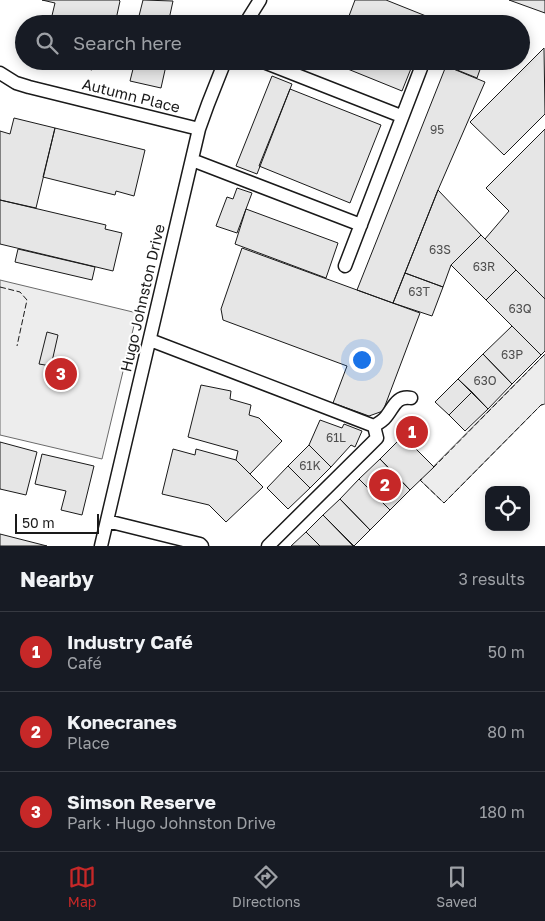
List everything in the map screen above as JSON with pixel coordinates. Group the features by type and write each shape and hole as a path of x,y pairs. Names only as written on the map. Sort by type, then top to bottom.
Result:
{"street":[{"path":"251,15 260,0"},
{"name":"Hugo Johnston Drive","path":"101,546 192,160 208,104 221,70"},
{"path":"284,70 401,116"},
{"path":"345,266 420,70"},
{"name":"Autumn Place","path":"0,73 16,83 29,88 200,129"},
{"path":"192,160 361,225"},
{"path":"150,340 374,426"},
{"path":"374,426 384,420 398,400 406,397 411,398"},
{"path":"268,546 378,438 374,426"},
{"path":"107,521 202,546"}],"shaded area":[{"path":"0,280 137,313 102,459 0,435"},
{"path":"545,354 545,404 541,405 444,503 420,480"}],"building":[{"path":"42,0 120,1 117,15 52,15 55,3"},
{"path":"143,0 173,1 170,15 139,15"},
{"path":"355,0 386,0 424,15 349,15"},
{"path":"509,0 545,0 545,13"},
{"path":"544,48 545,114 504,155 470,122 522,70 530,70 530,62"},
{"path":"133,70 165,70 161,88 130,81"},
{"path":"350,70 410,70 402,91"},
{"path":"444,70 456,70 485,82 438,190 393,303 357,290"},
{"path":"457,70 480,70 477,78"},
{"path":"272,76 292,84 257,174 236,166"},
{"path":"290,89 381,125 350,203 259,166"},
{"path":"14,118 55,128 36,208 0,200 0,131 10,134"},
{"path":"55,128 145,150 134,196 116,191 115,195 43,177"},
{"path":"545,129 545,299 485,239 509,211 486,188"},
{"path":"237,188 252,193 237,233 216,226 227,197 233,199"},
{"path":"438,190 481,235 451,265 443,287 405,273"},
{"path":"0,200 106,225 105,229 122,233 113,271 0,244"},
{"path":"246,209 338,243 326,278 235,244"},
{"path":"481,235 516,270 486,300 451,265"},
{"path":"242,248 420,313 383,411 369,416 333,403 347,366 223,320 221,309"},
{"path":"18,249 95,267 92,280 15,262"},
{"path":"516,270 545,299 545,351 541,355 486,300"},
{"path":"405,273 443,287 432,316 393,303"},
{"path":"512,326 541,355 512,384 483,354"},
{"path":"47,332 58,335 51,366 39,364"},
{"path":"483,354 512,384 488,409 458,379"},
{"path":"458,379 472,392 449,415 435,402"},
{"path":"201,385 231,391 230,399 251,405 249,415 259,418 282,441 250,474 236,460 238,451 188,437"},
{"path":"472,392 488,409 465,431 449,415"},
{"path":"411,418 425,433 413,446 398,431"},
{"path":"320,420 342,428 344,424 362,431 355,447 351,445 331,467 309,445"},
{"path":"403,436 434,467 410,490 380,459"},
{"path":"0,442 37,452 26,495 0,489"},
{"path":"309,445 331,467 310,488 288,466"},
{"path":"173,449 195,455 196,449 236,460 263,487 226,522 209,505 162,494"},
{"path":"42,454 94,466 82,515 61,510 66,491 35,484"},
{"path":"380,459 410,490 390,510 359,479"},
{"path":"288,466 310,488 288,509 267,488"},
{"path":"359,479 390,510 370,530 340,499"},
{"path":"340,499 370,530 354,546 323,515"},
{"path":"323,515 353,546 320,546 306,532"},
{"path":"306,532 320,546 291,546"},
{"path":"0,534 47,546 0,546"}],"fence":[{"path":"0,287 20,292 27,300 17,346"},
{"path":"433,468 545,354"},
{"path":"422,479 420,480 444,503 541,405 545,404"}],"place":[{"name":"Simson Reserve","path":"61,374"},
{"name":"Industry Café","path":"412,432"},
{"name":"Konecranes","path":"385,485"}]}
